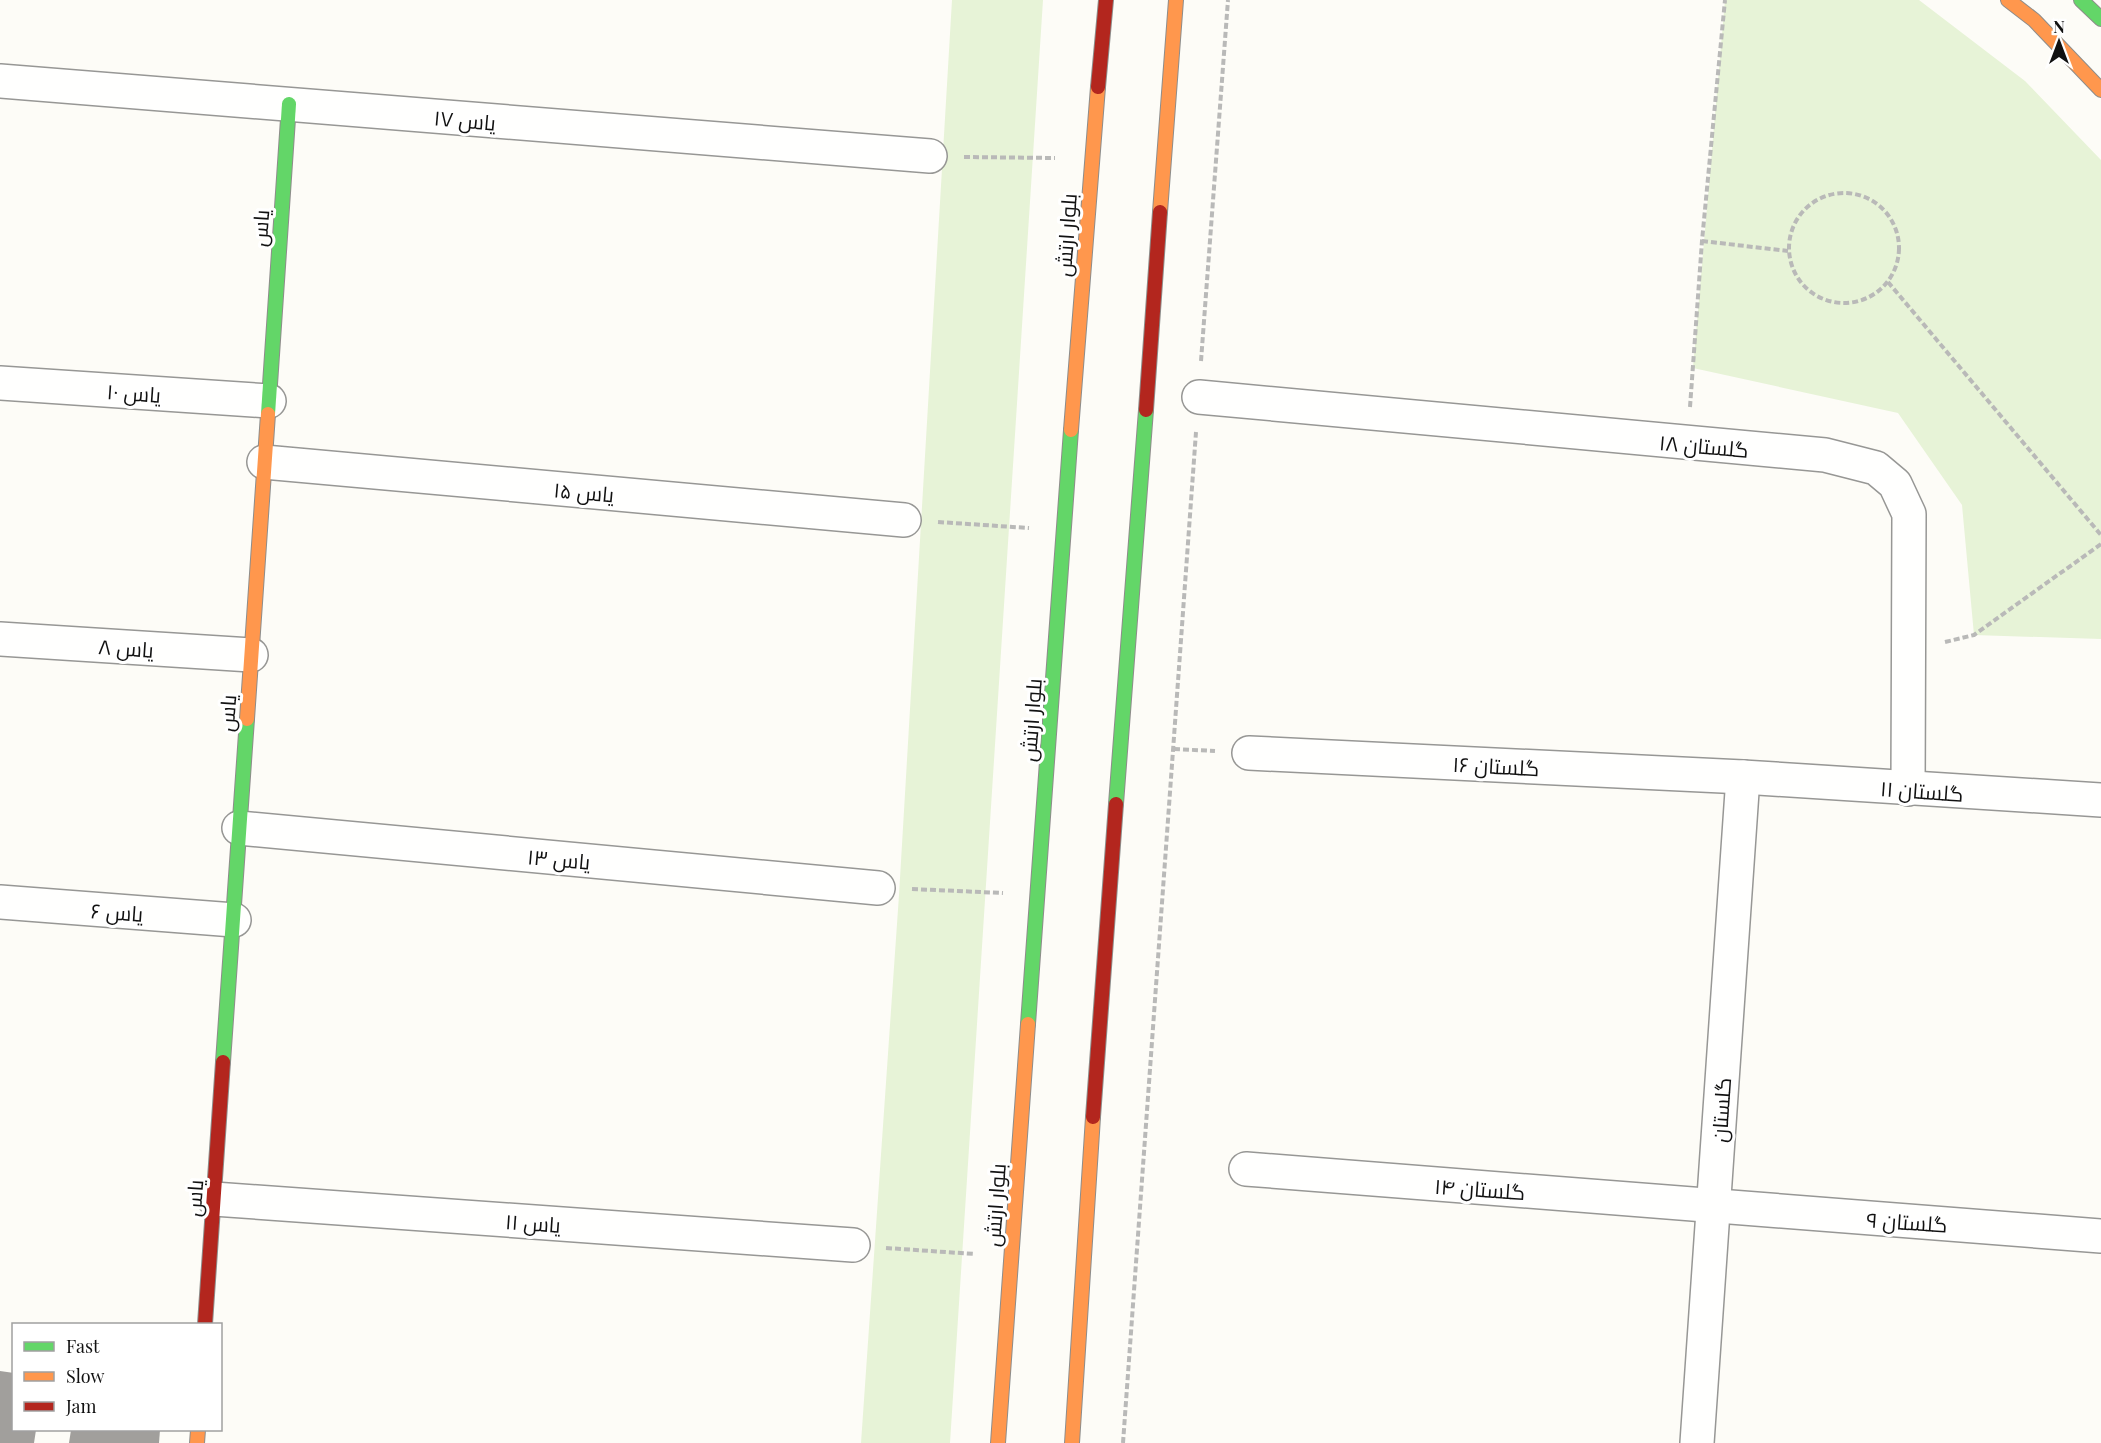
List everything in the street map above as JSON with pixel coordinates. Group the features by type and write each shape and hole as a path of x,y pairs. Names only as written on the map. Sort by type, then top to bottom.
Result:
{"main road":[{"name":"بلوار ارتش","path":"998,1443 1091,159 1106,0"},
{"path":"1072,1443 1090,1161 1176,0"},
{"path":"2008,0 2034,20 2101,90"},
{"path":"2081,0 2101,19"},
{"name":"یاس","path":"205,1323 289,104"}],"street":[{"name":"یاس ۱۷","path":"0,81 930,156"},
{"name":"یاس ۱۰","path":"0,383 268,401"},
{"name":"گلستان ۱۸","path":"1198,397 1825,455 1876,468 1895,483 1909,514 1908,789"},
{"name":"یاس ۱۵","path":"264,462 904,520"},
{"name":"یاس ۸","path":"0,639 251,655"},
{"name":"گلستان ۱۶","path":"1249,753 1743,777"},
{"name":"گلستان ۱۱","path":"1743,777 2101,800"},
{"name":"گلستان","path":"1697,1443 1743,777"},
{"name":"یاس ۱۳","path":"239,828 878,888"},
{"name":"یاس ۶","path":"0,902 234,920"},
{"name":"گلستان ۱۴","path":"1246,1169 1713,1206"},
{"name":"یاس ۱۱","path":"214,1199 853,1245"},
{"name":"گلستان ۹","path":"1713,1206 2101,1236"}],"path":[{"path":"1124,1443 1228,0"},
{"path":"1688,444 1702,241 1725,0"},
{"path":"930,156 1091,159"},
{"path":"1847,192 1864,196 1879,205 1890,217 1897,233 1899,250 1896,266 1888,282 1874,294 1856,302 1837,303 1818,297 1803,285 1792,270 1788,251 1790,231 1799,214 1813,201 1830,194 1847,192"},
{"path":"1702,241 1788,251"},
{"path":"1888,282 2101,535"},
{"path":"904,520 1064,530"},
{"path":"1910,651 1974,635 2101,544"},
{"path":"878,888 1038,894"},
{"path":"853,1245 1012,1257"}],"green space":[{"path":"952,0 1043,0 950,1443 861,1443 899,895"},
{"path":"1725,0 1919,0 2025,81 2101,160 2101,639 1974,635 1962,505 1898,413 1693,368"}],"building":[{"path":"0,1371 12,1373 12,1431 36,1431 34,1443 0,1443"},
{"path":"71,1431 160,1431 159,1443 69,1443"}],"traffic: fast":[{"path":"2081,0 2101,19"},
{"path":"268,414 289,104"},
{"path":"1116,804 1146,410"},
{"path":"1028,1024 1071,430"},
{"path":"223,1062 247,719"}],"traffic: slow":[{"path":"1160,212 1176,0"},
{"path":"2008,0 2034,20 2101,90"},
{"path":"1071,430 1098,87"},
{"path":"247,719 268,414"},
{"path":"998,1443 1028,1024"},
{"path":"1072,1443 1093,1117"},
{"path":"197,1443 198,1431"}],"traffic: jam":[{"path":"1098,87 1106,0"},
{"path":"1146,410 1160,212"},
{"path":"1093,1117 1116,804"},
{"path":"205,1323 223,1062"}]}
